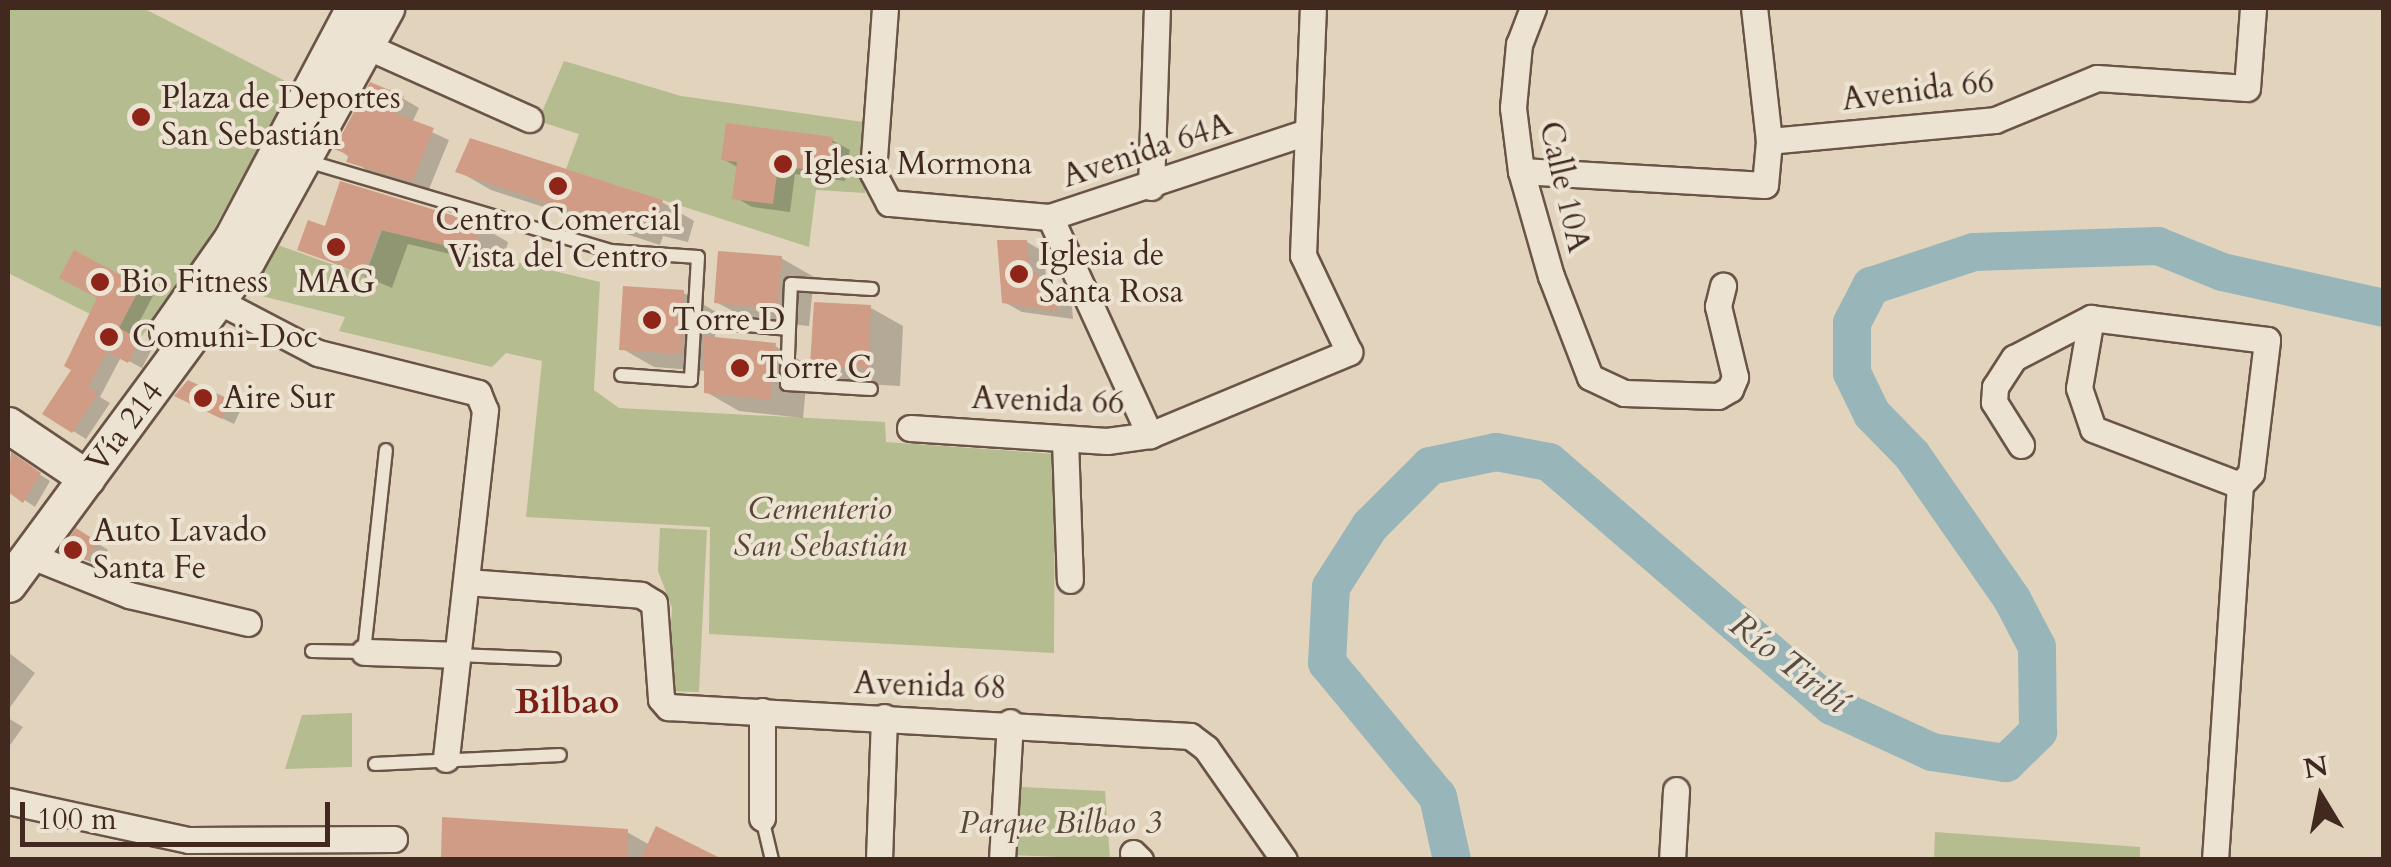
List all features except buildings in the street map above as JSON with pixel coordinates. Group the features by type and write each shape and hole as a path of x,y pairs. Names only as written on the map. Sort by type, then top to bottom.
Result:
{"main road":[{"name":"Vía 214","path":"208,296 232,238 354,8"},
{"name":"Vía 214","path":"8,584 18,552 208,296 303,160 386,8"},
{"path":"8,426 77,472"}],"street":[{"name":"Avenida 64A","path":"885,8 873,173 889,203 1050,217 1304,133"},
{"path":"1150,187 1157,8"},
{"path":"1304,133 1313,8"},
{"name":"Calle 10A","path":"1532,8 1518,44 1513,108 1521,172 1550,276 1590,377 1624,393 1718,396 1730,389 1735,376 1718,306 1722,286"},
{"path":"1521,172 1764,185 1769,140 1754,8"},
{"name":"Avenida 66","path":"1769,140 1995,120 2097,78 2248,88 2253,8"},
{"path":"366,46 529,120"},
{"name":"Avenida 66","path":"910,428 1065,440 1150,434 1349,352 1302,255 1304,133"},
{"path":"1050,217 1150,434"},
{"path":"208,296 318,353 478,393 485,410 446,759"},
{"path":"2091,318 2079,388 2092,428 2240,485"},
{"path":"2021,445 1994,402 1995,387 2014,358 2091,318 2267,340 2251,473 2240,485 2216,860"},
{"path":"1065,440 1070,580"},
{"path":"18,552 129,595 248,624"},
{"name":"Avenida 68","path":"466,582 641,595 660,616 661,699 668,706 1010,722 1190,736 1206,748 1284,860"},
{"path":"364,652 457,655"},
{"path":"762,711 762,818"},
{"path":"879,860 884,717"},
{"path":"1002,860 1010,722"},
{"path":"1672,860 1676,790"},
{"path":"8,801 189,840 394,839"}],"lane":[{"path":"303,160 612,251 698,257 691,380 621,375"},
{"path":"871,389 787,384 791,284 872,289"},
{"path":"695,320 789,330"},
{"path":"312,651 364,652 386,450"},
{"path":"457,655 554,659"},
{"path":"376,764 560,755"},
{"path":"762,818 772,860"}],"green space":[{"name":"Plaza de Deportes San Sebastián","path":"9,8 143,8 293,85 203,249 140,339 8,273"},
{"path":"564,61 681,96 863,122 865,193 816,190 809,247 566,169 579,134 538,121"},
{"name":"Cementerio San Sebastián","path":"382,230 600,282 594,390 619,408 885,422 886,442 1055,454 1054,653 709,634 710,527 526,517 542,361 506,353 492,367 339,331 345,317 246,292 275,244 365,276"},
{"path":"660,528 707,530 699,692 667,691 672,608 658,571"},
{"path":"352,713 352,767 285,769 302,715"},
{"name":"Parque Bilbao 3","path":"1021,787 1105,791 1110,859 1010,855"},
{"path":"1935,832 2140,847 2140,859 1934,859"}],"waterway":[{"name":"Río Tiribí","path":"1452,860 1438,797 1327,663 1331,587 1370,526 1430,466 1496,452 1549,462 1832,706 1932,752 2006,763 2038,732 2037,647 2012,599 1912,455 1872,414 1852,373 1852,323 1871,286 1974,252 2158,246 2222,272 2384,308"}],"place":[{"name":"Plaza de Deportes San Sebastián","path":"141,117"},
{"name":"Iglesia Mormona","path":"783,164"},
{"name":"Centro Comercial Vista del Centro","path":"558,186"},
{"name":"MAG","path":"336,247"},
{"name":"Iglesia de Santa Rosa","path":"1019,274"},
{"name":"Bio Fitness","path":"100,282"},
{"name":"Torre D","path":"652,320"},
{"name":"Comuni-Doc","path":"109,337"},
{"name":"Torre C","path":"740,368"},
{"name":"Aire Sur","path":"203,398"},
{"name":"Auto Lavado Santa Fe","path":"73,550"}],"district":[{"name":"Bilbao","path":"567,702"}]}
